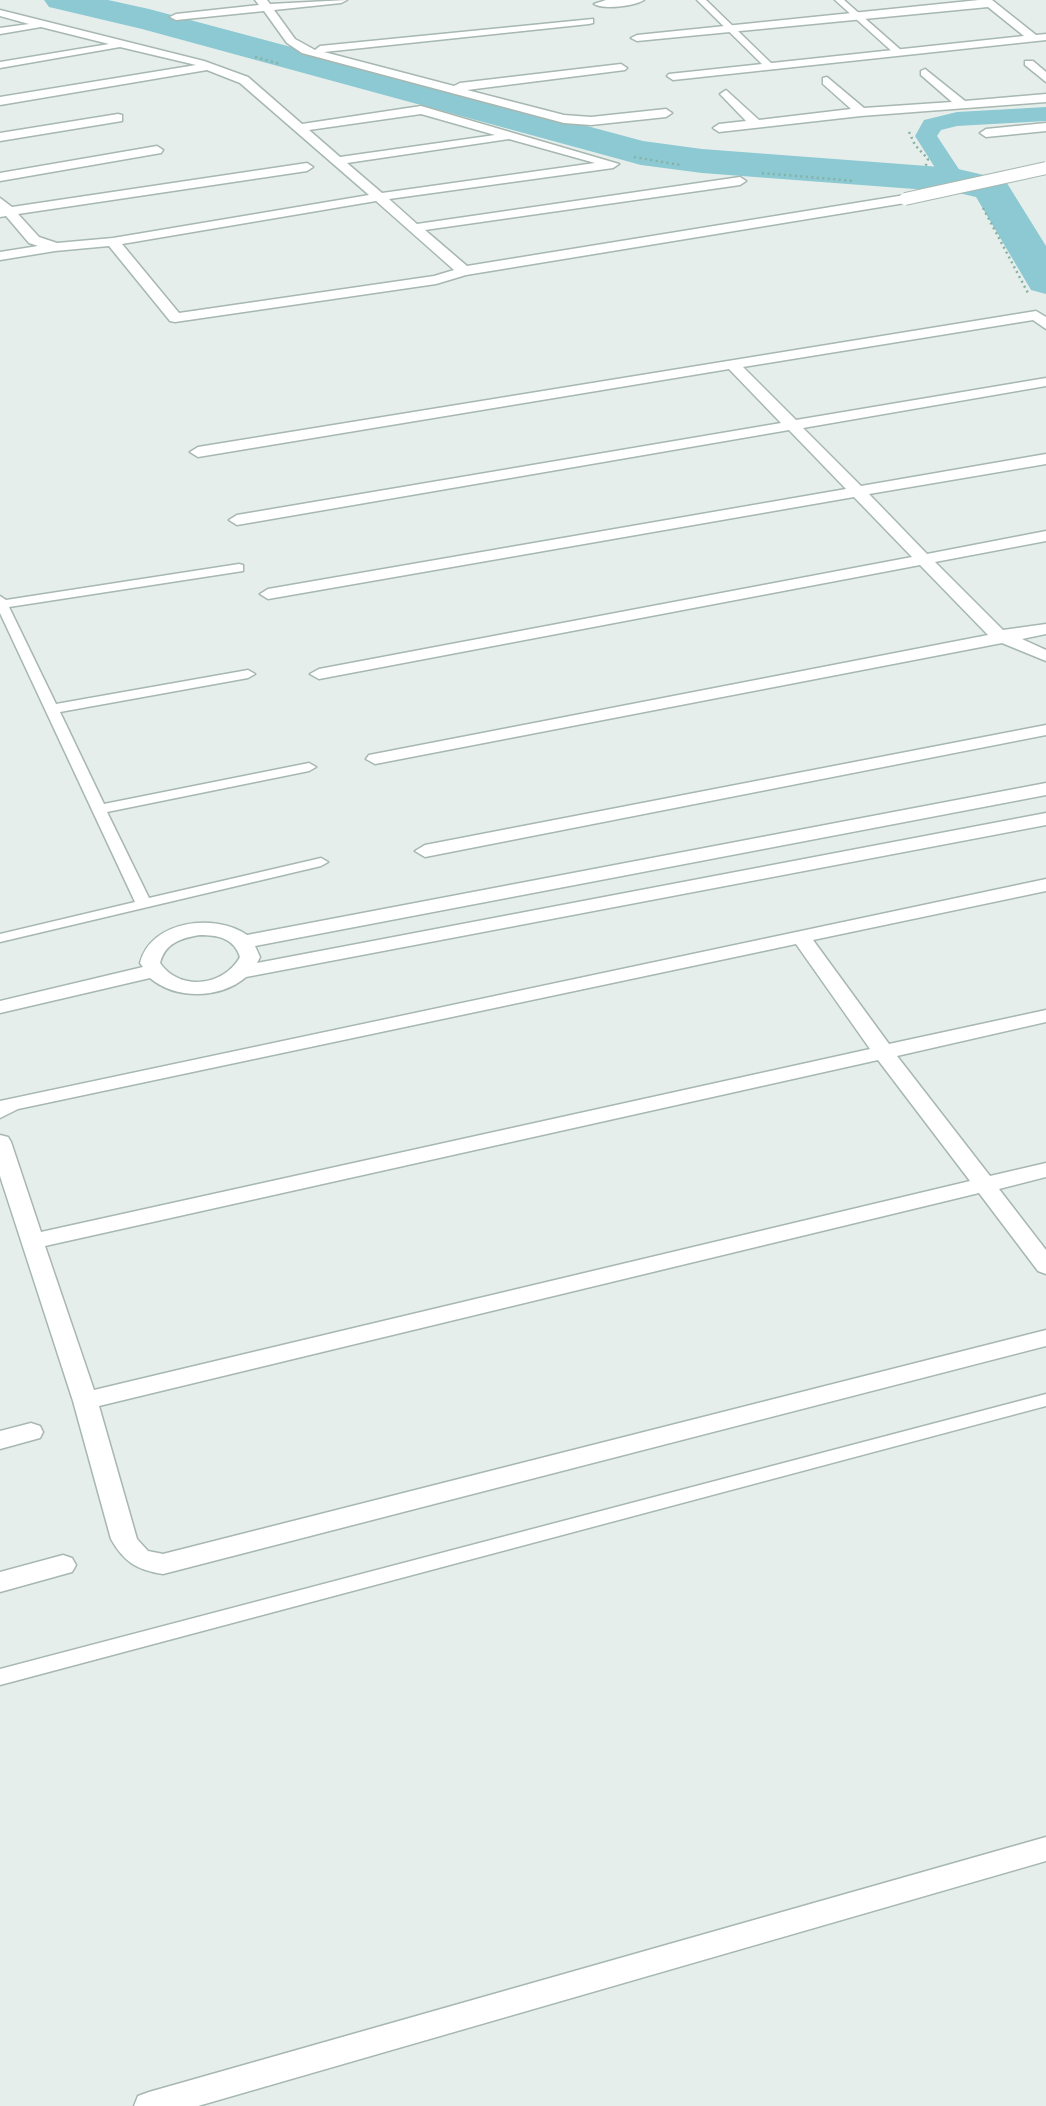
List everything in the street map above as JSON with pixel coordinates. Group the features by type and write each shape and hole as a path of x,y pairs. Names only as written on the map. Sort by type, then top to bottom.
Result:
{"street":[{"path":"176,17 263,4 341,0"},
{"path":"600,4 638,0"},
{"path":"637,38 987,2 1040,38"},
{"path":"263,4 291,41 306,51 575,121 666,113"},
{"path":"0,13 211,66 244,80 464,271"},
{"path":"306,51 589,21"},
{"path":"0,31 46,25"},
{"path":"673,76 1040,38"},
{"path":"0,65 124,44"},
{"path":"1029,63 1046,78"},
{"path":"0,101 211,66"},
{"path":"448,88 621,68"},
{"path":"925,73 962,104"},
{"path":"827,81 861,112"},
{"path":"726,94 756,124"},
{"path":"719,128 861,112 1046,99"},
{"path":"0,256 113,242 379,197 612,164 421,110 300,128"},
{"path":"0,137 118,118"},
{"path":"986,133 1046,127"},
{"path":"337,161 512,136"},
{"path":"0,177 157,150"},
{"path":"3,209 307,167"},
{"path":"113,242 175,318 436,280 464,271 905,200 1046,168"},
{"path":"414,228 740,181"},
{"path":"3,209 34,240 56,247"},
{"path":"198,452 1036,315 1046,325"},
{"path":"734,366 997,634 1046,656"},
{"path":"237,520 1046,382"},
{"path":"268,594 1046,459"},
{"path":"319,674 1046,536"},
{"path":"375,759 1046,629"},
{"path":"425,851 1046,730"},
{"path":"244,942 1046,789"},
{"path":"242,972 250,957 244,942 236,936 213,929 174,935 156,947 151,955 153,971 168,983 194,988 221,984 242,972 1046,819"},
{"path":"743,846 759,873"},
{"path":"0,1111 11,1104 1046,885"},
{"path":"800,936 882,1051 1046,1266"},
{"path":"0,1007 153,971"},
{"path":"33,1241 1046,1016"},
{"path":"0,1142 85,1401 124,1539 137,1558 163,1564 1046,1338"},
{"path":"85,1401 1046,1170"},
{"path":"0,1440 31,1432"},
{"path":"0,1582 63,1565"},
{"path":"149,2106 1046,1849"}],"lane":[{"path":"701,0 769,66"},
{"path":"838,0 899,53"},
{"path":"144,904 1,602 239,568"},
{"path":"52,709 248,674"},
{"path":"99,809 309,767"},
{"path":"0,938 321,862"},
{"path":"0,1677 1046,1400"}],"waterway":[{"path":"61,0 149,20 641,153 702,161 954,180 991,189 1046,281"},
{"path":"954,180 926,136 932,125 957,119 1046,114"}]}
